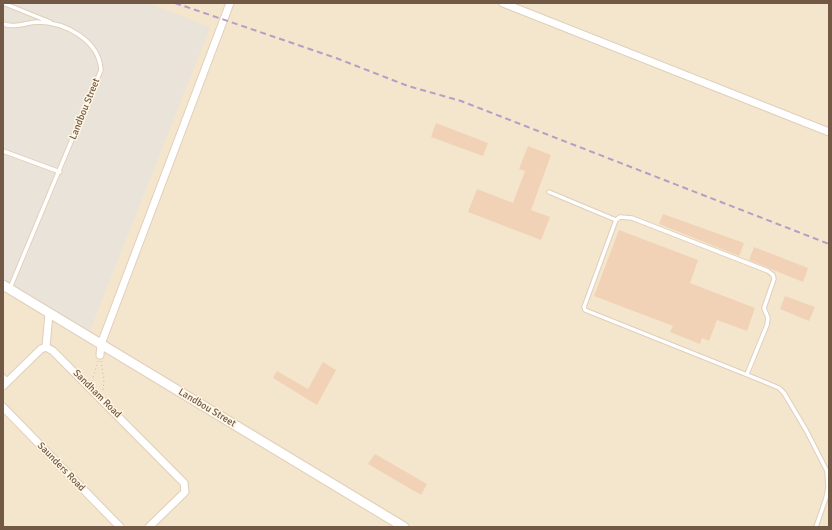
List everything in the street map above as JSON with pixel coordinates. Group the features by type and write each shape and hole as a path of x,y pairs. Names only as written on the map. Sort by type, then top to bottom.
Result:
{"street":[{"path":"100,355 100,344 230,3"},
{"path":"503,3 829,132"},
{"name":"Landbou Street","path":"6,287 404,527"},
{"path":"5,381 38,351 46,347 49,313"},
{"name":"Sandham Road","path":"46,347 53,350 182,480 185,486 182,494 149,527"},
{"name":"Saunders Road","path":"3,406 120,527"}],"lane":[{"path":"3,3 52,23"},
{"name":"Landbou Street","path":"3,24 17,26 36,22 52,23 72,31 88,40 94,48 100,63 99,77 60,172 6,287"},
{"path":"3,151 60,172"},
{"path":"549,192 616,220"},
{"path":"747,374 767,325 768,318 764,308 774,279 773,275 768,271 632,218 621,216 616,220 584,307 585,310 771,384 784,393 806,430 827,471 828,487 826,498 816,527"}],"path":[{"path":"90,388 100,355"},
{"path":"99,397 104,384 100,355"}],"shaded area":[{"path":"3,3 829,3 829,527 3,527"},
{"path":"3,3 148,3 210,27 89,333 3,280"}],"building":[{"path":"436,123 488,143 483,156 431,137"},
{"path":"528,146 551,155 531,210 550,217 541,240 468,212 477,189 513,203 525,171 519,169"},
{"path":"663,214 744,243 739,256 659,224"},
{"path":"619,230 698,260 690,283 755,308 747,331 717,320 709,341 702,338 700,344 670,332 673,326 594,296"},
{"path":"754,247 808,268 803,282 749,260"},
{"path":"785,296 815,307 809,321 780,309"},
{"path":"323,362 336,370 317,405 273,378 277,371 308,389"},
{"path":"375,454 427,484 421,495 368,464"}],"railway":[{"path":"175,3 336,58 408,86 461,101 829,244"}]}
